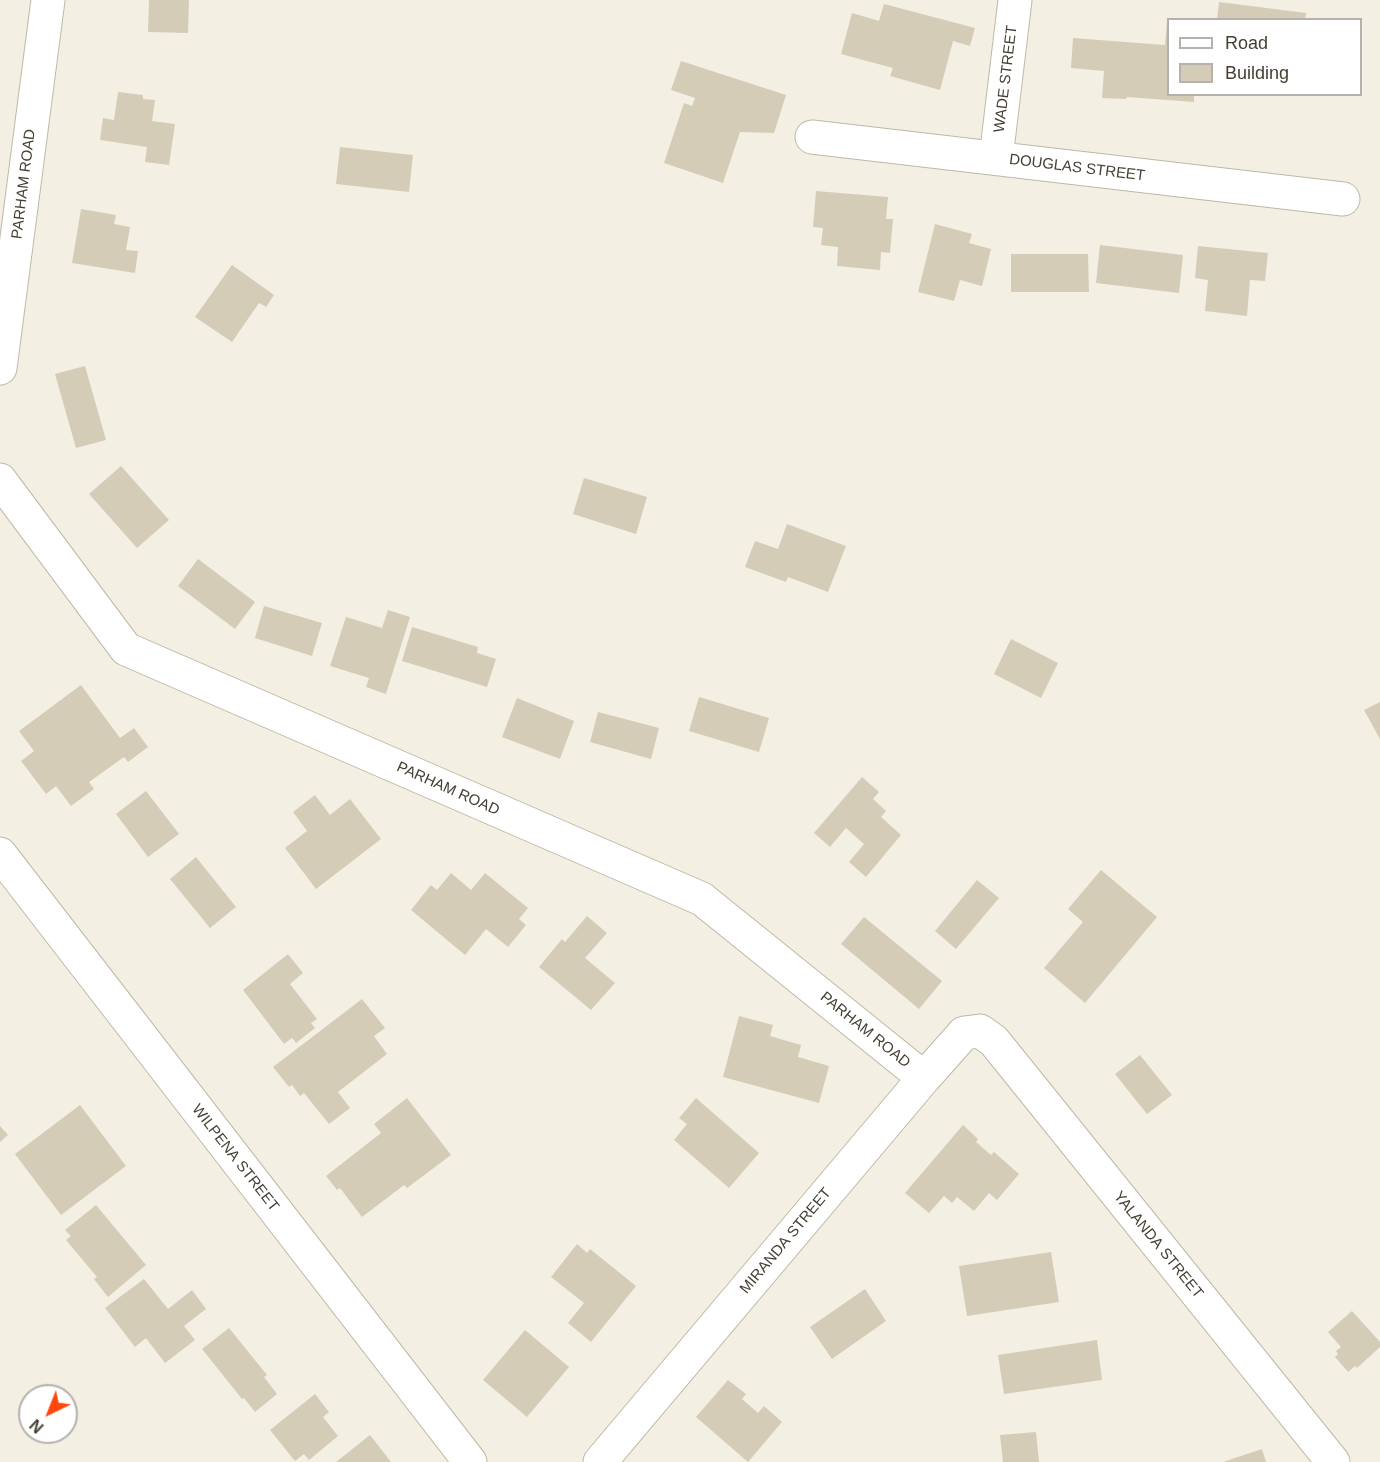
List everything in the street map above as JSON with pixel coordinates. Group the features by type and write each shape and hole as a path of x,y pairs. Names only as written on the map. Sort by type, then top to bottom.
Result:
{"street":[{"name":"PARHAM ROAD","path":"0,368 48,0"},
{"name":"WADE STREET","path":"996,158 1015,0"},
{"name":"DOUGLAS STREET","path":"812,137 1343,199"},
{"name":"PARHAM ROAD","path":"0,480 126,649 702,899 924,1078"},
{"name":"WILPENA STREET","path":"0,854 470,1462"},
{"name":"MIRANDA STREET","path":"600,1462 924,1078 964,1033 980,1031"},
{"name":"YALANDA STREET","path":"980,1031 994,1041 1333,1462"}],"building":[{"path":"149,0 189,0 188,33 148,32"},
{"path":"1219,2 1306,13 1305,18 1217,18"},
{"path":"884,4 975,28 970,46 953,41 940,90 890,76 893,68 841,54 852,13 879,21"},
{"path":"1167,20 1167,96 1194,96 1194,102 1127,97 1126,99 1102,98 1104,71 1071,68 1073,38 1165,45"},
{"path":"681,61 786,95 774,133 740,132 723,183 664,163 684,103 692,106 695,98 671,90"},
{"path":"118,92 143,95 143,99 155,100 152,121 175,124 169,165 145,162 147,147 100,140 103,118 114,120"},
{"path":"340,147 413,155 409,192 336,184"},
{"path":"816,191 888,197 886,219 893,219 890,253 881,252 880,270 837,266 838,247 821,245 823,228 813,227"},
{"path":"81,209 116,215 114,224 130,227 126,250 138,251 135,273 72,263"},
{"path":"935,224 972,234 969,243 991,249 982,286 960,280 954,301 918,292"},
{"path":"1100,245 1183,255 1179,293 1096,283"},
{"path":"1198,246 1268,253 1265,281 1250,280 1247,316 1205,311 1208,280 1195,278"},
{"path":"1011,254 1088,254 1089,292 1011,292"},
{"path":"232,265 274,295 266,307 259,303 232,342 195,317"},
{"path":"85,366 106,440 76,448 55,374"},
{"path":"121,466 169,520 137,548 89,494"},
{"path":"584,478 647,497 636,534 573,514"},
{"path":"787,524 846,546 828,592 788,577 786,582 745,567 755,541 778,549"},
{"path":"198,559 255,602 235,629 178,586"},
{"path":"264,606 322,623 312,656 255,638"},
{"path":"388,610 410,617 386,694 366,687 369,678 330,666 346,617 382,628"},
{"path":"412,627 478,647 477,653 496,659 487,687 402,661"},
{"path":"1011,639 1058,663 1041,698 994,674"},
{"path":"81,685 120,738 134,728 148,747 128,762 124,757 89,782 94,789 71,806 56,786 46,794 21,761 34,751 19,731"},
{"path":"699,697 769,718 759,752 689,731"},
{"path":"517,698 574,721 560,759 502,737"},
{"path":"1380,702 1380,739 1364,710"},
{"path":"598,712 659,728 651,759 590,742"},
{"path":"862,777 879,792 873,799 886,811 881,817 901,835 866,877 849,862 864,844 846,828 830,847 814,833"},
{"path":"146,791 179,834 148,857 116,814"},
{"path":"315,795 330,815 350,799 381,839 316,889 285,848 307,831 293,812"},
{"path":"196,857 236,907 210,928 170,879"},
{"path":"1101,870 1157,917 1085,1003 1044,968 1083,922 1068,909"},
{"path":"451,873 471,890 485,873 528,908 519,919 526,925 508,947 486,929 465,955 411,910 431,885 437,890"},
{"path":"977,880 999,898 956,949 935,931"},
{"path":"587,916 607,933 585,958 615,983 591,1010 539,967 562,939 565,942"},
{"path":"864,917 942,981 919,1009 841,944"},
{"path":"288,954 303,973 290,984 317,1019 311,1023 315,1028 296,1043 292,1038 284,1044 243,990"},
{"path":"362,999 385,1028 374,1036 387,1054 338,1092 350,1108 329,1124 304,1093 300,1096 292,1085 289,1087 273,1067"},
{"path":"739,1016 773,1025 770,1036 801,1045 798,1057 829,1066 819,1103 723,1077"},
{"path":"1140,1055 1172,1095 1147,1114 1115,1074"},
{"path":"407,1098 451,1155 407,1188 404,1185 362,1217 340,1188 337,1190 326,1176 381,1133 374,1124"},
{"path":"696,1098 759,1153 729,1188 674,1140 687,1124 679,1118"},
{"path":"80,1105 126,1166 61,1215 15,1154"},
{"path":"963,1125 978,1139 976,1142 991,1155 994,1152 1019,1174 997,1200 989,1193 974,1211 957,1197 952,1203 944,1196 929,1213 905,1193"},
{"path":"0,1126 8,1135 0,1142"},
{"path":"96,1205 146,1265 108,1297 94,1279 97,1277 66,1240 71,1236 65,1230"},
{"path":"577,1244 587,1253 590,1249 636,1286 591,1342 568,1323 584,1303 551,1277"},
{"path":"1051,1252 1059,1302 967,1316 959,1266"},
{"path":"144,1279 168,1309 192,1290 206,1309 184,1326 195,1340 165,1363 146,1338 135,1347 105,1308"},
{"path":"865,1289 886,1321 832,1359 810,1327"},
{"path":"1352,1311 1380,1342 1380,1347 1357,1368 1355,1366 1348,1372 1335,1357 1338,1354 1336,1351 1341,1347 1328,1332"},
{"path":"229,1328 267,1375 264,1377 277,1394 255,1412 202,1349"},
{"path":"525,1330 569,1367 527,1417 483,1380"},
{"path":"1097,1340 1102,1380 1004,1394 998,1355"},
{"path":"728,1380 746,1394 742,1399 758,1413 764,1406 782,1422 748,1462 696,1417"},
{"path":"315,1394 329,1412 323,1417 338,1436 309,1460 304,1454 295,1461 270,1430"},
{"path":"1036,1432 1039,1462 1003,1462 1000,1435"},
{"path":"370,1435 391,1462 336,1462"},
{"path":"1262,1449 1266,1462 1223,1462"}]}
